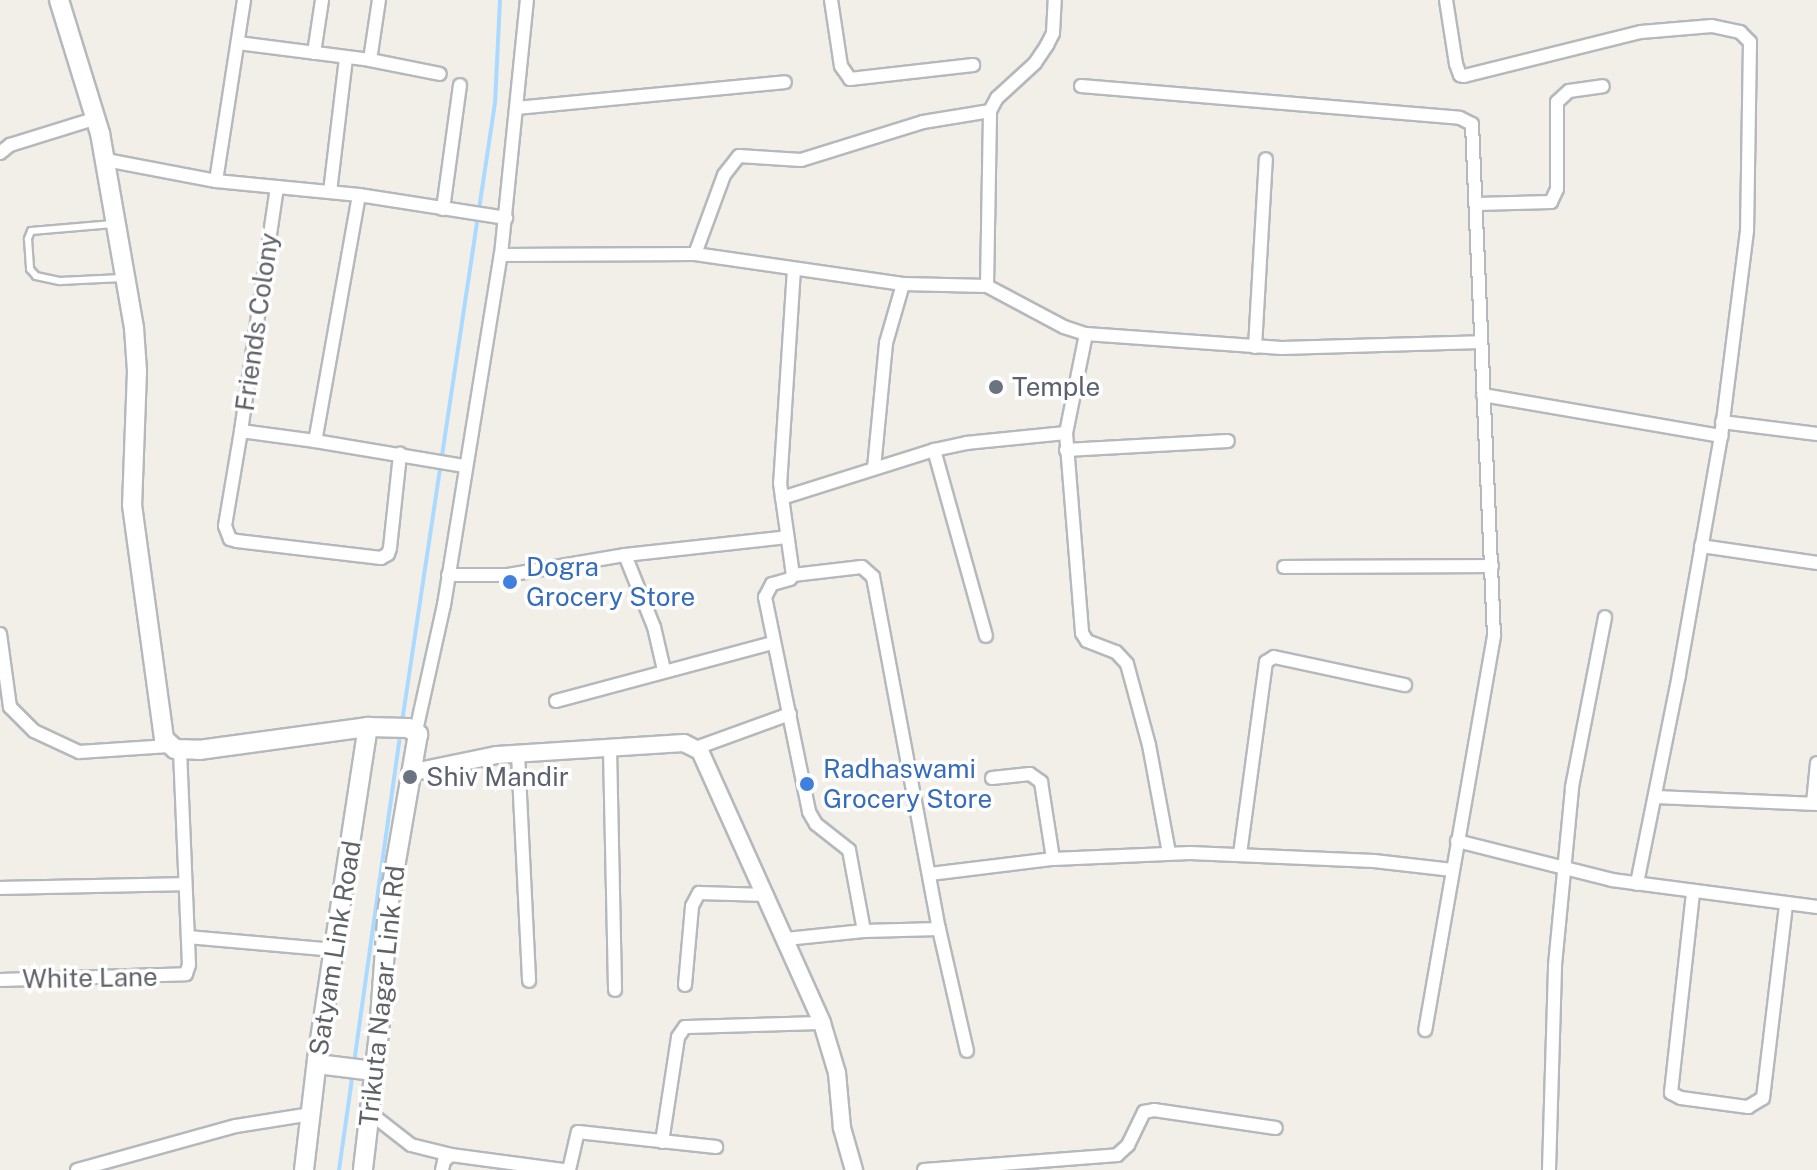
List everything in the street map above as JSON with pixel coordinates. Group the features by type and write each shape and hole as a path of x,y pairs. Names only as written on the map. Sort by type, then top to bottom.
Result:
{"main road":[{"path":"59,0 97,118 125,278 137,371 131,458 132,505 162,735 174,748 375,727 413,729"},
{"name":"Satyam Link Road","path":"304,1170 311,1114 323,1065 334,950 375,727"},
{"name":"Trikuta Nagar Link Rd","path":"363,1170 370,1113 367,1070 388,907 414,772 413,729"},
{"path":"323,1065 367,1070"}],"street":[{"path":"216,181 244,0"},
{"path":"314,53 322,0"},
{"path":"370,60 379,0"},
{"path":"413,729 448,575 501,255 527,0"},
{"path":"831,0 841,66 850,79 973,65"},
{"path":"987,286 990,111 997,98 1035,63 1047,45 1053,33 1055,0"},
{"path":"1446,0 1456,64 1460,75 1464,76 1641,32 1712,26 1740,32 1750,42 1753,55 1747,231 1721,436 1656,797 1637,884"},
{"path":"238,43 370,60 440,74"},
{"path":"330,192 346,57"},
{"path":"517,108 785,82"},
{"path":"443,209 460,85"},
{"path":"1081,86 1468,121 1473,132 1494,636 1425,1030"},
{"path":"1476,204 1551,202 1557,189 1557,102 1569,91 1603,86"},
{"path":"695,254 724,175 739,156 801,160 923,122 990,111"},
{"path":"0,153 10,145 97,118"},
{"path":"1255,347 1266,159"},
{"path":"106,160 216,181 359,195 506,218"},
{"name":"Friends Colony","path":"277,187 241,431 433,458 465,466"},
{"path":"315,441 359,195"},
{"path":"501,255 695,254 903,284 987,286 1064,327 1086,334 1255,347 1480,342"},
{"path":"793,575 782,498 794,269"},
{"path":"874,468 886,343 903,284"},
{"path":"1086,334 1066,433 1082,633 1087,641 1116,652 1127,664 1149,745 1169,853"},
{"path":"1483,395 1721,436"},
{"path":"1722,422 1817,434"},
{"path":"241,431 225,526 230,539 237,541 381,558 388,554 390,548 400,454"},
{"path":"782,498 934,450 1066,433"},
{"path":"1066,450 1228,441"},
{"path":"934,450 986,636"},
{"path":"448,575 508,575 625,555 787,537"},
{"path":"1701,546 1817,563"},
{"path":"625,555 654,627 664,670"},
{"path":"1284,567 1492,566"},
{"path":"864,931 849,850 816,824 809,812 765,597 767,589 793,575 862,567 873,577 939,929 967,1051"},
{"path":"1549,1170 1555,965 1572,787 1605,617"},
{"path":"0,634 10,707 14,715 34,731 79,752 174,748"},
{"path":"556,701 773,643"},
{"path":"1240,854 1266,662 1274,657 1405,685"},
{"path":"696,748 790,714"},
{"path":"414,772 497,755 684,743 696,748 706,758 822,1023 837,1073 842,1128 854,1170"},
{"name":"White Lane","path":"0,980 179,976 188,970 185,884 174,748"},
{"path":"610,749 615,990"},
{"path":"518,754 529,981"},
{"path":"1656,797 1815,804 1817,763"},
{"path":"992,778 1030,774 1041,782 1053,859"},
{"path":"1457,841 1564,871 1693,893 1817,907"},
{"path":"930,874 1053,859 1169,853 1240,854 1452,870"},
{"path":"0,888 185,884"},
{"path":"685,985 692,906 699,893 767,895"},
{"path":"1693,893 1671,1093 1681,1098 1748,1107 1759,1103 1764,1090 1786,904"},
{"path":"786,939 864,931 939,929"},
{"path":"188,937 334,950"},
{"path":"662,1142 678,1037 685,1027 822,1023"},
{"path":"924,1170 1117,1155 1128,1145 1144,1112 1154,1110 1276,1128"},
{"path":"370,1113 411,1145 451,1155 566,1170 578,1132 716,1147"},
{"path":"77,1170 236,1126 311,1114"},
{"path":"442,1170 444,1161 451,1155"}],"lane":[{"path":"117,224 31,231 28,239 30,269 36,276 53,280 125,278"}],"waterway":[{"path":"402,722 495,103 500,0"},
{"path":"354,1063 400,735"},
{"path":"339,1170 353,1072"}],"place":[{"name":"Temple","path":"996,387"},
{"name":"Dogra Grocery Store","path":"510,582"},
{"name":"Shiv Mandir","path":"410,777"},
{"name":"Radhaswami Grocery Store","path":"807,784"}]}
